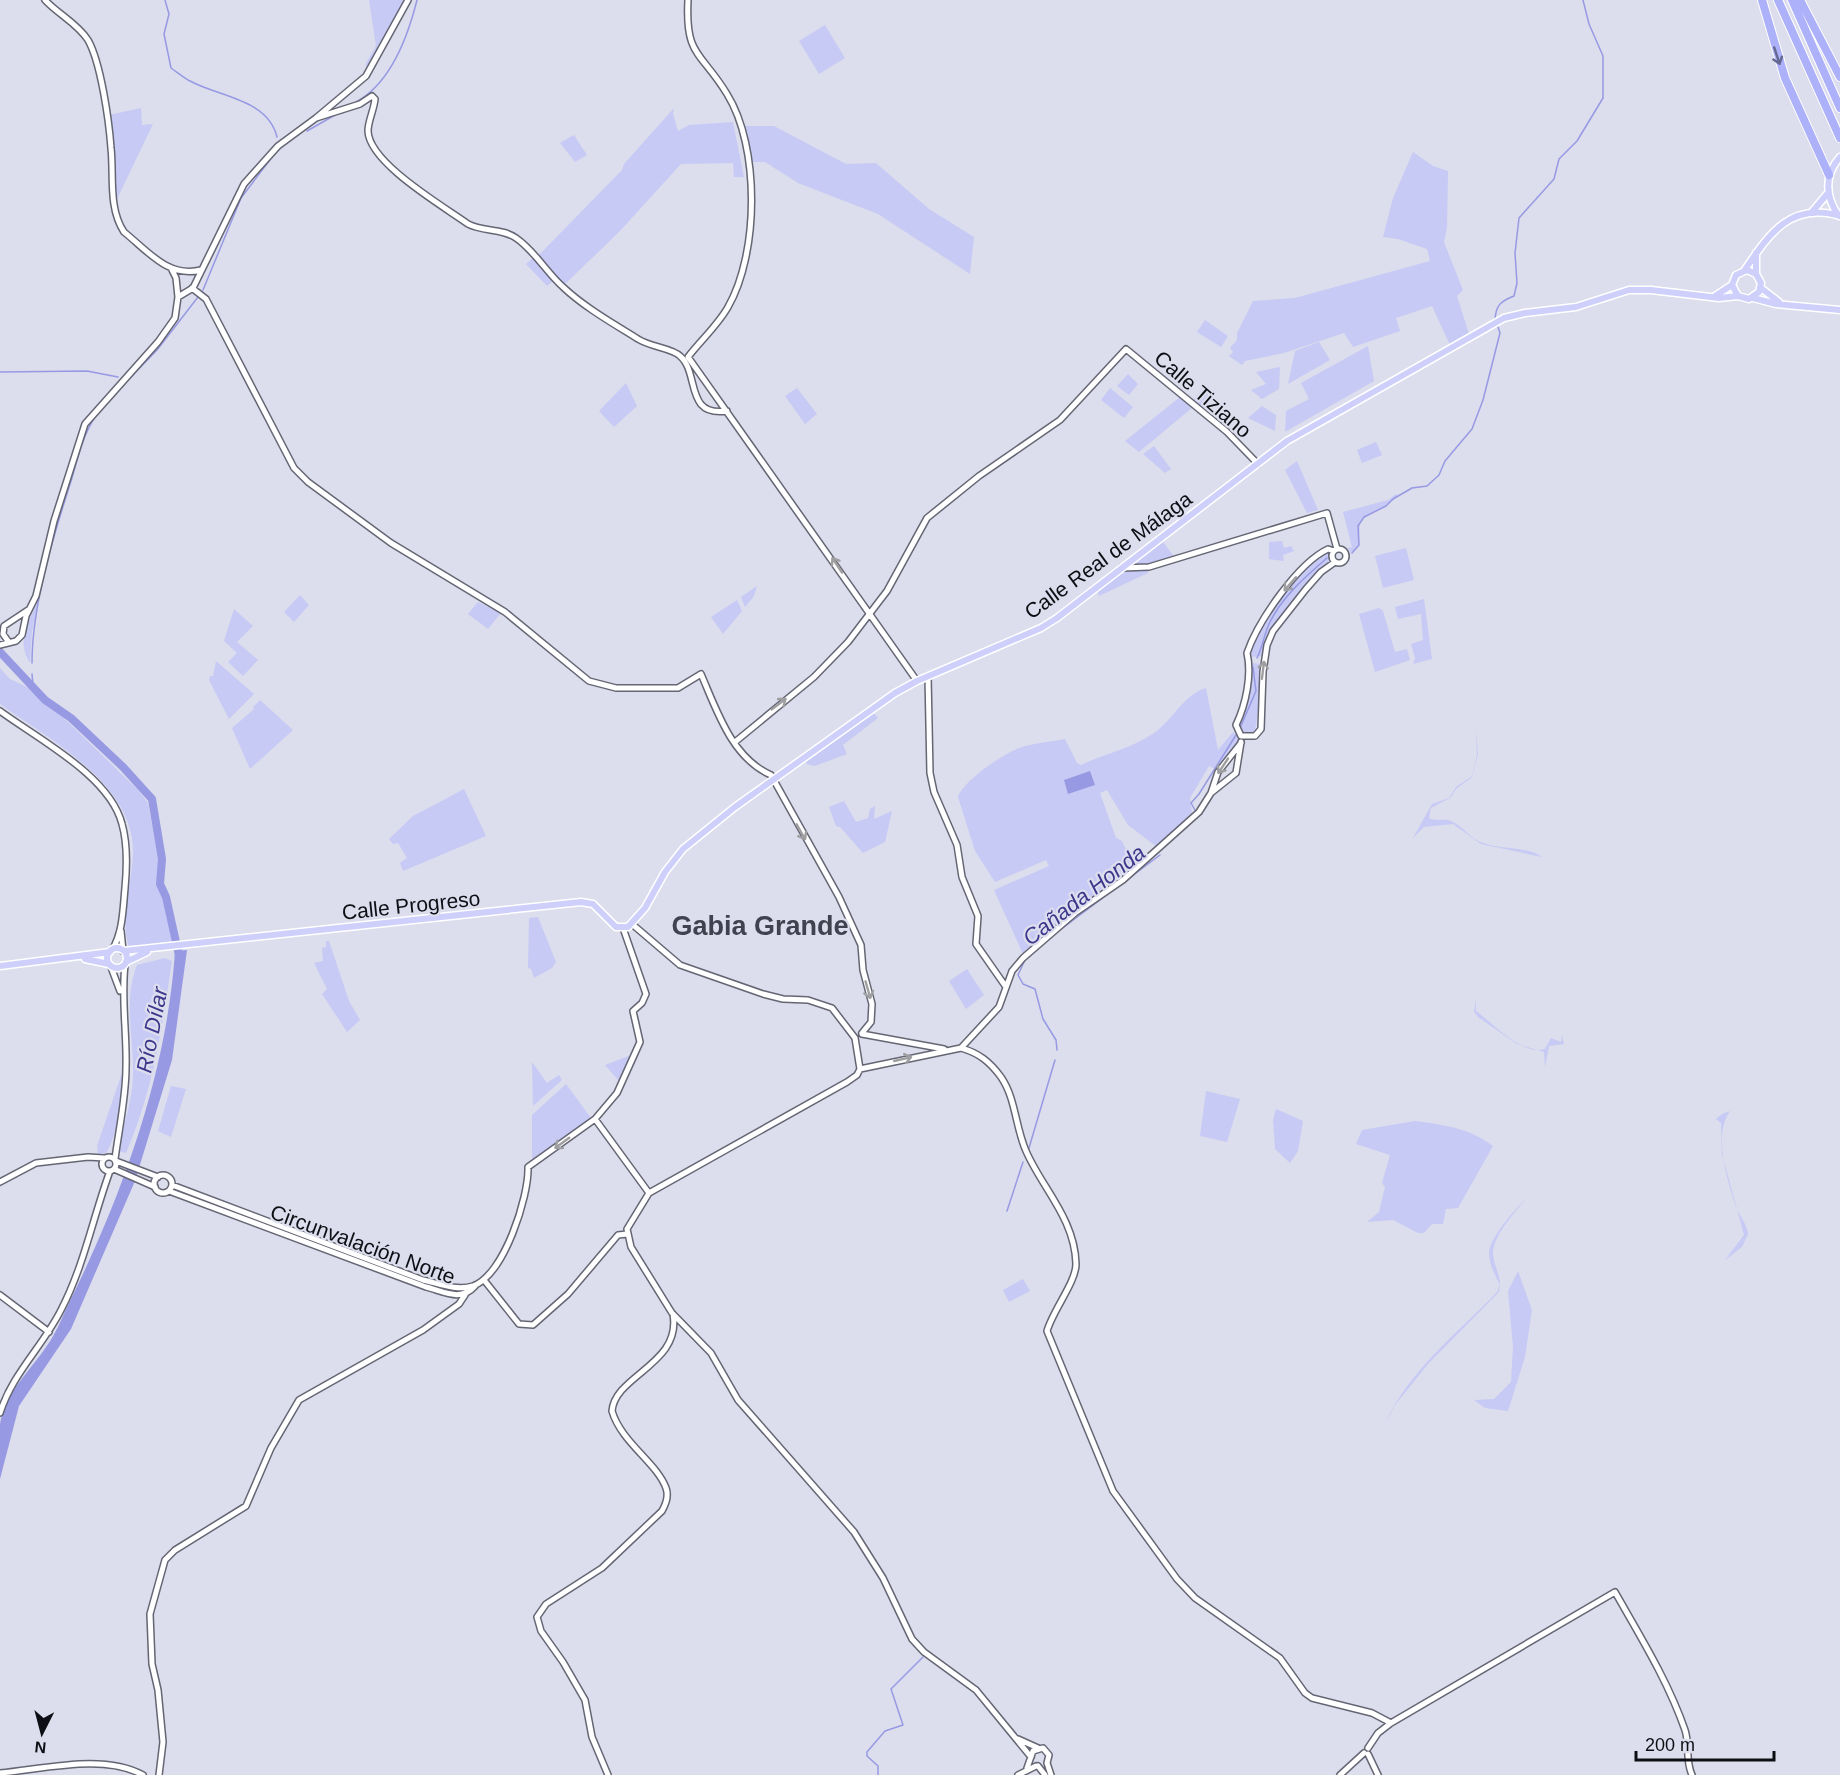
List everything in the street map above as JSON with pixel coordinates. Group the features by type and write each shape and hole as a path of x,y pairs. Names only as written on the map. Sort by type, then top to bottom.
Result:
{"highway":[{"path":"1762,0 1785,78 1829,175"},
{"path":"1778,0 1840,138"},
{"path":"1792,0 1840,108"},
{"path":"1800,0 1840,78"}],"main road":[{"path":"1839,216 1828,193 1829,175 1840,157"},
{"path":"1812,213 1828,193"},
{"path":"1711,297 1727,291 1736,275 1743,271 1773,230 1796,217 1812,213 1839,216"},
{"path":"1756,252 1756,274 1761,288 1782,304"},
{"path":"1743,271 1756,274"},
{"path":"1732,285 1738,296 1745,299 1753,298 1782,304 1840,310"},
{"path":"1753,298 1761,288"},
{"name":"Calle Real de Málaga","path":"632,924 645,908 665,872 683,849 864,714 917,681 1041,628 1299,434 1455,344 1504,318 1525,313 1576,308 1629,290 1711,297 1738,296"},
{"name":"Calle Progreso","path":"163,949 589,901 616,927 623,928"},
{"path":"623,928 632,924"},
{"path":"75,958 118,968 145,953 163,949"},
{"path":"0,966 75,958 111,951 163,949"},
{"path":"110,965 107,957 111,951"},
{"path":"124,951 125,963"}],"street":[{"path":"45,0 83,33 92,50 110,135 114,204 119,225 124,232 172,270 182,273 201,270"},
{"path":"316,118 341,104 371,69 408,0"},
{"path":"688,0 689,40 717,80 736,113 749,178 751,227 747,263 734,295 723,314 688,357 917,681"},
{"path":"178,297 192,288 244,184 278,146 328,107 369,98 374,107 368,129 371,145 377,154 412,184 468,224 478,229 513,236 565,290 638,340 656,349 679,355 689,366 693,392 699,402 718,411 727,411"},
{"path":"4,636 19,639 36,596 54,520 85,424 172,323 178,297 176,278 172,270"},
{"path":"176,278 182,273"},
{"path":"190,273 195,280"},
{"path":"177,286 186,291"},
{"path":"192,288 206,299 299,475 391,543 505,612 589,681 601,686 652,689 685,686 701,674 719,717 735,742 755,768 771,775 774,780 839,897 861,945 862,970 872,1004 871,1022 855,1038"},
{"name":"Calle Tiziano","path":"870,613 887,591 927,518 958,492 1060,420 1126,349 1227,432 1258,464"},
{"path":"1122,568 1149,567 1327,513 1336,550 1332,558 1335,562"},
{"path":"961,1048 999,1007 1012,971 1023,958 1066,920 1123,880 1199,812 1211,793 1218,772 1242,740 1255,736 1261,729 1263,672 1271,636 1305,589 1321,572 1335,562 1342,563 1347,558 1346,553 1328,549 1322,552 1293,580 1264,617 1247,652 1250,660 1245,701 1236,725 1236,730 1242,740 1236,774 1211,793"},
{"path":"6,623 30,609"},
{"path":"735,742 814,677 848,642 870,613"},
{"path":"6,623 22,630"},
{"path":"0,644 6,623"},
{"path":"928,676 930,773 934,792 957,845 962,877 978,916 976,944 1006,987"},
{"path":"0,711 81,770 101,787 114,806 122,823 126,857 121,930 124,951"},
{"path":"632,924 680,965 763,994 783,999 808,1000 832,1008 855,1038 860,1069 857,1076 649,1192 630,1220 627,1234 631,1247 672,1313 711,1353 738,1400 854,1532 883,1578 912,1639 924,1652 976,1690 1045,1775"},
{"path":"476,1285 484,1280 494,1268 519,1220 529,1182 528,1167 595,1119 617,1093 640,1042 633,1011 642,1003 646,994 623,928"},
{"path":"111,951 121,930"},
{"path":"125,963 122,995 125,1095 116,1143 116,1160 125,1169"},
{"path":"110,965 122,995"},
{"path":"862,1033 945,1050"},
{"path":"860,1069 961,1048 985,1058 1007,1088 1026,1151 1054,1197 1073,1246 1074,1274 1057,1304 1047,1331 1113,1491 1177,1579 1195,1598 1280,1658 1305,1693 1316,1700 1362,1710 1391,1723"},
{"path":"595,1119 649,1192"},
{"path":"0,1413 10,1389 49,1332 80,1269 107,1165 116,1143"},
{"path":"0,1182 36,1162 91,1157 107,1165 139,1175 161,1193 171,1188 168,1177 139,1175"},
{"path":"107,1165 116,1160"},
{"path":"107,1165 116,1160"},
{"path":"155,1187 158,1178"},
{"name":"Circunvalación Norte","path":"171,1188 402,1272 454,1288 476,1285"},
{"name":"Circunvalación Norte","path":"171,1188 426,1287 457,1296 465,1295 476,1285"},
{"path":"484,1280 519,1324 533,1325 568,1294 618,1235 627,1234"},
{"path":"159,1775 163,1742 150,1614 165,1560 176,1550 246,1506 271,1448 299,1400 423,1330 459,1304 465,1295 454,1288"},
{"path":"0,1295 49,1332"},
{"path":"608,1775 591,1737 585,1700 563,1662 541,1631 537,1617 546,1604 602,1568 664,1508 667,1498 666,1487 622,1431 612,1411 618,1397 671,1340 675,1324 672,1313"},
{"path":"1340,1775 1367,1752 1378,1733 1391,1723 1615,1592 1674,1702 1686,1732 1687,1764 1692,1775"},
{"path":"1011,1734 1048,1753 1047,1762 1051,1775"},
{"path":"1027,1768 1038,1748"},
{"path":"1367,1752 1378,1775"},
{"path":"1018,1775 1027,1768 1047,1762"},
{"path":"0,1773 102,1763 126,1767 143,1775"}],"shaded area":[{"path":"369,0 405,0 370,67 365,65 376,46"},
{"path":"825,25 845,58 819,74 799,41"},
{"path":"141,108 142,125 153,124 117,199 109,115"},
{"path":"674,108 673,114 678,131 689,125 733,122 744,177 734,177 733,163 681,164 619,232 564,285 538,256 622,170 624,164"},
{"path":"743,126 774,126 846,164 876,163 929,209 974,237 970,274 878,214 798,183 765,162 751,162"},
{"path":"574,135 587,155 575,162 560,143"},
{"path":"1413,152 1433,166 1448,171 1447,227 1444,242 1463,290 1457,296 1469,334 1450,345 1432,306 1396,318 1400,331 1353,347 1344,333 1284,353 1245,361 1242,365 1229,356 1233,352 1230,348 1237,340 1237,333 1253,301 1295,298 1430,261 1427,249 1398,239 1383,237 1393,198"},
{"path":"533,258 553,281 547,286 526,264"},
{"path":"1205,320 1228,336 1221,347 1197,332"},
{"path":"1319,342 1330,360 1288,384 1295,351"},
{"path":"1368,346 1374,381 1285,432 1286,411 1309,399 1301,383"},
{"path":"1280,367 1279,389 1262,399 1251,390 1266,384 1256,372"},
{"path":"1128,374 1138,384 1129,395 1117,386"},
{"path":"626,383 637,406 614,427 599,411"},
{"path":"1204,387 1214,394 1203,409 1193,400"},
{"path":"797,388 817,414 805,424 785,396"},
{"path":"1110,388 1133,407 1124,418 1101,400"},
{"path":"1180,397 1193,407 1139,452 1125,441"},
{"path":"1262,406 1276,415 1275,431 1248,418"},
{"path":"1376,442 1382,455 1362,463 1357,450"},
{"path":"1154,446 1171,469 1165,473 1143,454"},
{"path":"1297,461 1318,510 1307,513 1285,470"},
{"path":"1396,494 1398,496 1386,506 1371,513 1360,522 1359,545 1352,553 1347,548 1352,547 1343,512 1388,500"},
{"path":"1161,539 1175,558 1149,567 1148,573 1099,596 1096,588"},
{"path":"1282,541 1284,548 1291,546 1294,551 1283,555 1284,561 1269,559 1269,542"},
{"path":"1406,548 1414,580 1383,588 1375,556"},
{"path":"1328,552 1329,565 1286,612 1263,656 1252,657 1252,646 1257,633 1278,600 1306,570"},
{"path":"757,586 754,596 745,607 741,597"},
{"path":"300,595 309,605 294,622 284,612"},
{"path":"39,599 32,631 30,663 24,647 24,638 28,622"},
{"path":"1424,599 1432,659 1413,664 1415,658 1411,644 1423,640 1421,614 1398,619 1395,607"},
{"path":"737,600 742,611 723,634 711,617"},
{"path":"478,602 501,613 488,629 468,614"},
{"path":"1379,608 1383,611 1395,652 1407,649 1410,660 1375,672 1359,614"},
{"path":"234,609 253,626 237,642 258,660 243,676 228,662 237,653 224,641"},
{"path":"216,661 254,694 229,719 209,680 210,676 213,676"},
{"path":"1251,663 1262,664 1257,721 1254,732 1240,732 1238,723 1246,707"},
{"path":"0,668 10,679 31,689 66,720 138,790 148,803 174,942 129,947 126,914 133,856 130,831 121,807 106,786 87,767 0,704"},
{"path":"1206,688 1218,750 1233,732 1240,740 1218,770 1209,766 1190,798 1192,813 1157,847 1128,825 1107,790 1100,793 1116,838 1122,841 1133,865 1075,909 1023,954 994,890 1049,866 1046,860 995,882 975,851 958,797 961,791 967,783 994,762 1024,746 1065,739 1077,763 1081,765 1128,747 1161,728 1184,702"},
{"path":"260,700 293,730 250,769 232,728 254,709 253,707"},
{"path":"873,712 878,718 843,745 847,754 815,766 807,764 806,760"},
{"path":"1476,728 1478,754 1472,777 1456,789 1450,798 1431,808 1429,818 1451,821 1474,839 1453,824 1424,827 1413,838 1432,804 1449,798 1456,787 1472,776 1477,755"},
{"path":"464,789 486,836 403,871 400,863 407,858 398,843 393,844 389,839 413,816"},
{"path":"844,801 856,822 868,818 870,809 875,806 874,819 892,811 885,842 863,853 840,827 836,826 829,807"},
{"path":"1474,839 1498,847 1529,851 1542,857 1481,844"},
{"path":"538,917 556,962 552,968 534,978 531,969 528,968 529,918"},
{"path":"326,941 329,941 349,1001 360,1020 347,1032 322,994 327,989 314,963 323,961 322,948 326,947"},
{"path":"165,958 172,961 155,1059 143,1106 126,1153 118,1151 133,1084 130,1006 133,979 137,965"},
{"path":"967,969 984,995 966,1009 949,981"},
{"path":"1476,1000 1476,1011 1522,1046 1517,1044 1478,1017 1474,1012"},
{"path":"1562,1035 1564,1044 1549,1046 1545,1067 1544,1052 1537,1050 1545,1049 1551,1038 1561,1042"},
{"path":"634,1054 619,1081 605,1065"},
{"path":"532,1062 547,1083 559,1075 562,1080 533,1106"},
{"path":"123,1070 123,1099 117,1124 106,1153 98,1154 97,1146"},
{"path":"566,1084 591,1118 532,1161 532,1115"},
{"path":"171,1086 186,1089 171,1137 158,1131"},
{"path":"1206,1091 1240,1099 1227,1142 1200,1136"},
{"path":"1276,1109 1303,1121 1298,1151 1290,1163 1275,1149 1273,1120"},
{"path":"1730,1111 1722,1132 1724,1161 1721,1123 1716,1119"},
{"path":"1415,1121 1466,1131 1493,1146 1458,1208 1446,1209 1443,1224 1432,1224 1424,1233 1418,1233 1393,1220 1367,1222 1379,1212 1385,1187 1382,1183 1390,1155 1356,1144 1362,1130"},
{"path":"1724,1161 1737,1209 1728,1182"},
{"path":"1526,1198 1497,1237 1493,1256 1500,1285 1490,1261 1490,1247 1504,1224"},
{"path":"1737,1209 1748,1234 1742,1247 1725,1260 1744,1235"},
{"path":"1518,1271 1532,1310 1525,1357 1508,1411 1485,1408 1474,1400 1494,1399 1511,1382 1513,1347 1508,1291"},
{"path":"1023,1279 1030,1291 1009,1302 1003,1290"},
{"path":"1500,1285 1498,1293 1428,1364 1395,1405 1420,1370 1497,1292"}],"water":[{"path":"1090,771 1095,785 1068,794 1064,780"},
{"path":"187,950 172,1060 135,1181 71,1329 19,1406 0,1479 0,1424 3,1413 18,1383 56,1331 107,1219 139,1132 152,1087 163,1042 175,951"}],"waterway":[{"path":"165,0 169,14 164,34 171,68 190,81 241,101 264,114 272,124 277,137"},
{"path":"356,102 368,94 388,71 403,43 417,0"},
{"name":"Cañada Honda","path":"1495,319 1500,304 1514,296 1517,283 1515,253 1519,218 1554,179 1559,159 1577,141 1603,98 1603,56 1589,24 1583,0"},
{"path":"307,131 335,115"},
{"path":"203,290 241,198 272,157"},
{"path":"125,383 157,350 198,297"},
{"name":"Cañada Honda","path":"1352,553 1359,545 1358,526 1364,517 1386,506 1412,488 1427,486 1439,475 1445,461 1472,429 1483,400 1500,333 1497,324"},
{"path":"0,372 87,371 118,377"},
{"path":"32,663 36,617 45,569 81,446 95,417"},
{"name":"Cañada Honda","path":"1257,658 1268,627 1281,604 1327,558"},
{"name":"Río Dílar","path":"0,652 45,700 71,718 123,767 152,799 162,859 160,884 166,897 180,960"},
{"name":"Cañada Honda","path":"1240,728 1256,691 1253,667"},
{"path":"32,674 33,685"},
{"name":"Cañada Honda","path":"1195,810 1191,803 1236,735"},
{"name":"Cañada Honda","path":"1056,933 1160,855"},
{"name":"Cañada Honda","path":"1032,954 1025,960 1018,975 1023,984 1035,989 1043,1019 1056,1040 1057,1050"},
{"name":"Cañada Honda","path":"1029,1148 1055,1060"},
{"name":"Cañada Honda","path":"1007,1211 1023,1162"},
{"path":"878,1775 878,1766 867,1756 867,1752 885,1731 903,1725 891,1689 923,1657"}],"district":[{"name":"Gabia Grande","path":"760,926"}]}
